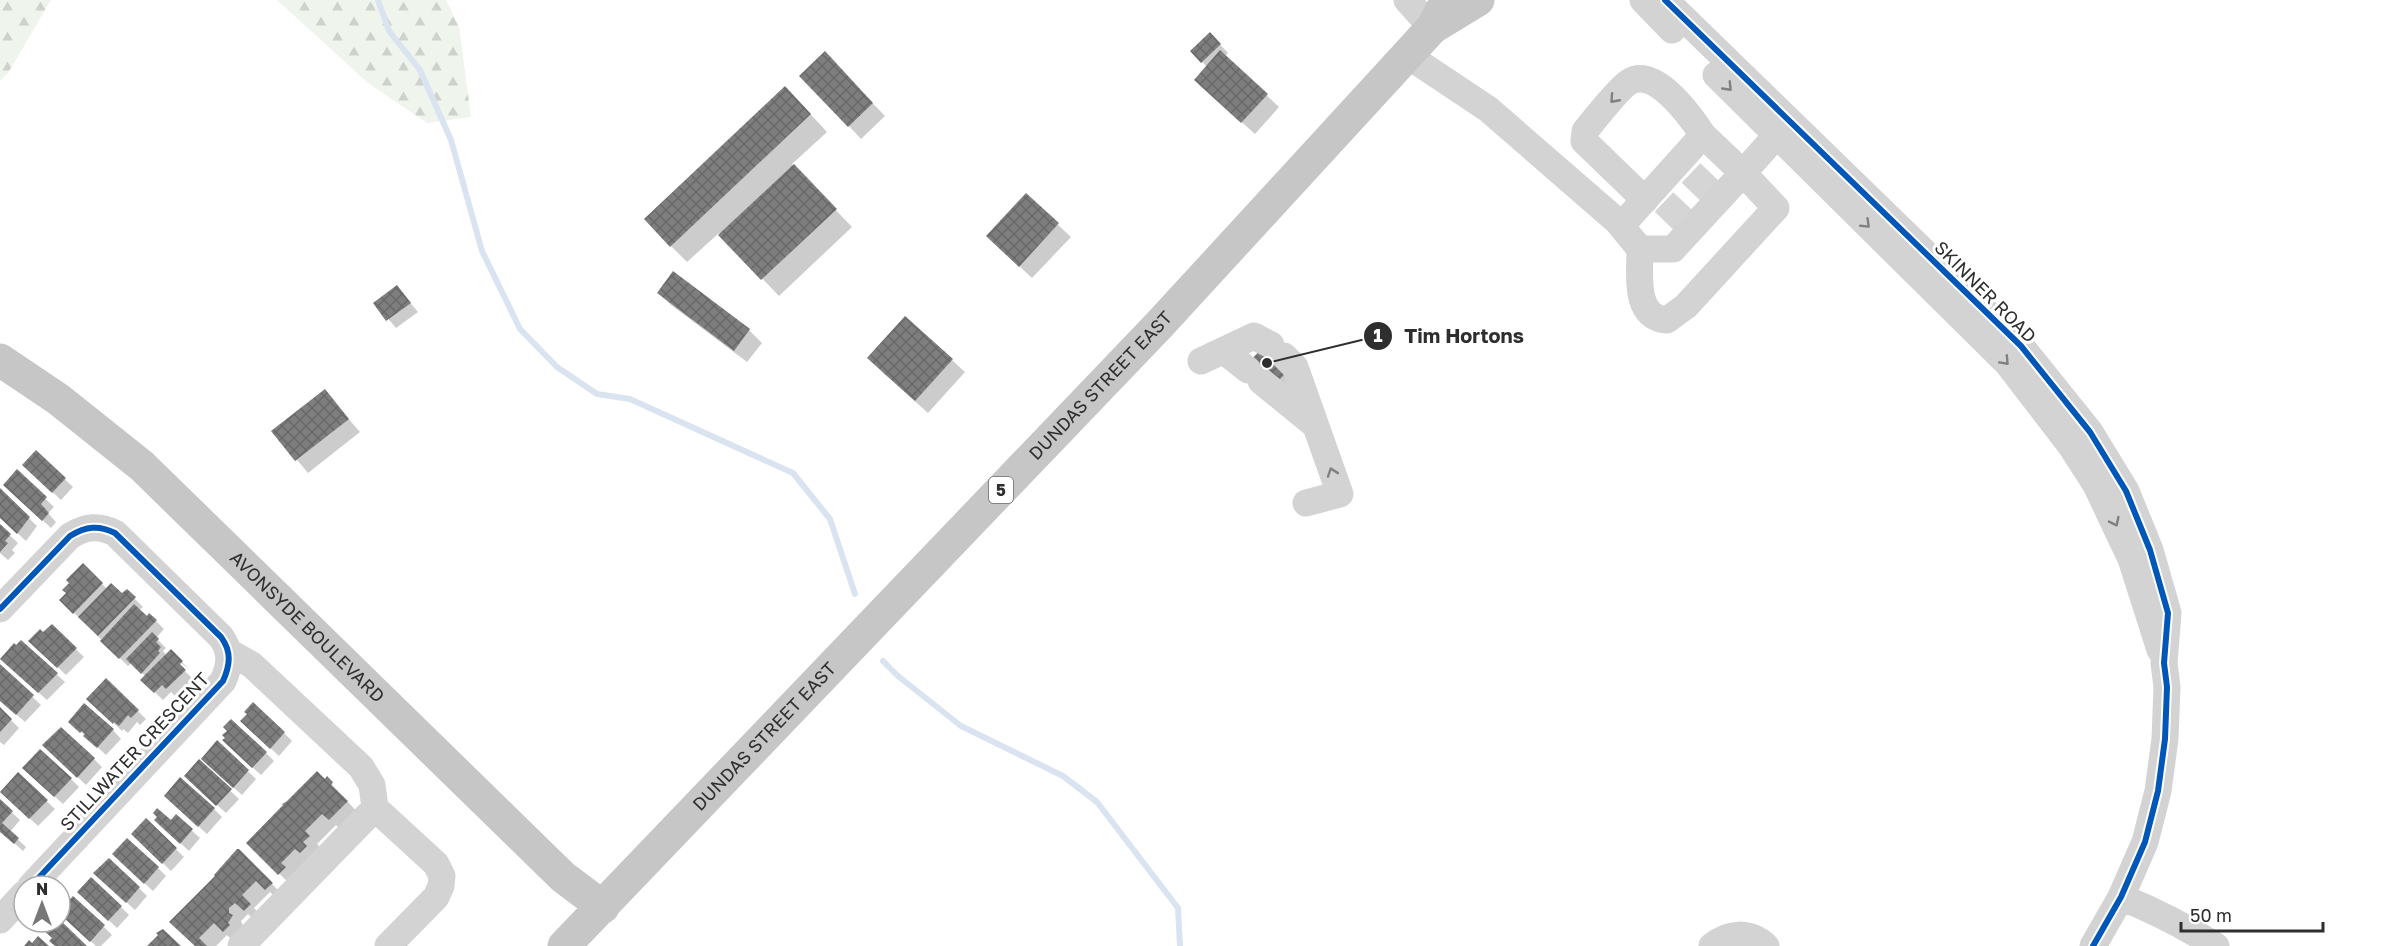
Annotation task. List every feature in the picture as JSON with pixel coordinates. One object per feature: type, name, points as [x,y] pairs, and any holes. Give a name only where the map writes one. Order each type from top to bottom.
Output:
[{"type":"main road","name":"DUNDAS STREET EAST","points":[[564,946],[1160,324],[1407,55],[1439,14],[1479,0]]},
{"type":"main road","name":"AVONSYDE BOULEVARD","points":[[0,360],[89,422],[142,466],[563,877],[603,907]]},
{"type":"street","points":[[1407,0],[1439,14]]},
{"type":"street","name":"SKINNER ROAD","points":[[1643,0],[1776,136],[2008,364],[2071,446],[2096,485],[2131,559],[2164,663],[2167,687],[2158,791],[2145,842],[2121,897],[2092,946]]},
{"type":"street","name":"SKINNER ROAD","points":[[1665,0],[2020,346],[2090,432],[2126,491],[2150,550],[2168,613],[2164,663]]},
{"type":"street","points":[[1407,55],[1488,109],[1621,226],[1640,249],[1640,289],[1646,309],[1657,319],[1667,320],[1686,306],[1776,208],[1703,135],[1688,112],[1656,83],[1646,78],[1630,81],[1585,131],[1584,141],[1654,198]]},
{"type":"street","points":[[1621,226],[1685,168],[1703,135]]},
{"type":"street","points":[[1640,249],[1673,249],[1688,226],[1716,196],[1743,173],[1776,136]]},
{"type":"street","points":[[1306,503],[1340,495],[1316,426],[1295,367],[1278,351],[1254,336],[1213,356],[1255,375],[1316,426]]},
{"type":"street","points":[[0,609],[70,536],[81,528],[104,528],[115,533],[213,629],[229,652],[252,665],[361,767],[372,785],[375,808],[436,864],[442,876],[436,897],[388,946]]},
{"type":"street","name":"STILLWATER CRESCENT","points":[[42,874],[223,681],[229,667],[229,652]]},
{"type":"street","points":[[241,946],[375,808]]},
{"type":"street","points":[[2121,897],[2159,912],[2186,926],[2216,946]]},
{"type":"street","points":[[0,920],[12,907]]},
{"type":"street","points":[[1712,946],[1730,935],[1744,935],[1757,939],[1766,946]]},
{"type":"green space","points":[[0,0],[51,0],[8,73],[0,81]]},
{"type":"green space","points":[[277,0],[446,0],[459,27],[471,117],[427,123],[368,83]]},
{"type":"building","points":[[1210,32],[1221,44],[1201,63],[1190,51]]},
{"type":"building","points":[[1220,50],[1268,94],[1241,123],[1194,80]]},
{"type":"building","points":[[825,51],[873,103],[848,127],[799,76]]},
{"type":"building","points":[[785,86],[811,114],[670,247],[644,219]]},
{"type":"building","points":[[794,164],[837,209],[761,280],[718,235]]},
{"type":"building","points":[[1026,193],[1059,223],[1019,267],[986,236]]},
{"type":"building","points":[[673,271],[750,329],[734,351],[657,293]]},
{"type":"building","points":[[397,285],[411,303],[386,321],[373,303]]},
{"type":"building","points":[[905,316],[953,359],[915,401],[867,358]]},
{"type":"building","points":[[1263,347],[1288,371],[1276,383],[1251,360]]},
{"type":"building","points":[[325,389],[349,419],[295,461],[271,431]]},
{"type":"building","points":[[36,450],[66,478],[52,493],[22,465]]},
{"type":"building","points":[[17,469],[47,497],[41,504],[49,513],[42,521],[3,485]]},
{"type":"building","points":[[0,488],[30,517],[17,534],[0,518]]},
{"type":"building","points":[[0,524],[11,534],[5,541],[8,543],[0,552]]},
{"type":"building","points":[[83,563],[103,583],[73,614],[59,600],[66,593],[62,590],[69,583],[66,580]]},
{"type":"building","points":[[111,583],[122,593],[127,589],[136,597],[98,636],[78,617]]},
{"type":"building","points":[[134,604],[147,616],[149,613],[157,620],[119,659],[100,641]]},
{"type":"building","points":[[52,624],[77,648],[57,668],[28,641],[40,629],[43,632]]},
{"type":"building","points":[[152,632],[159,639],[156,642],[161,647],[158,651],[160,653],[141,674],[126,659]]},
{"type":"building","points":[[21,640],[58,673],[38,693],[0,659],[14,643],[16,645]]},
{"type":"building","points":[[171,649],[183,661],[180,664],[186,670],[166,689],[162,685],[154,693],[140,680]]},
{"type":"building","points":[[0,664],[34,695],[16,715],[0,701]]},
{"type":"building","points":[[106,678],[139,710],[131,718],[128,715],[119,726],[114,722],[113,724],[86,699]]},
{"type":"building","points":[[253,702],[285,732],[270,749],[240,721],[247,714],[244,712]]},
{"type":"building","points":[[84,703],[114,729],[97,748],[83,736],[85,734],[82,731],[80,733],[68,722]]},
{"type":"building","points":[[0,707],[12,719],[0,732]]},
{"type":"building","points":[[231,719],[267,752],[252,768],[222,740],[225,738],[222,735],[227,731],[223,727]]},
{"type":"building","points":[[61,727],[95,758],[77,778],[42,745]]},
{"type":"building","points":[[217,740],[249,770],[233,788],[201,759]]},
{"type":"building","points":[[40,749],[72,778],[54,797],[22,768]]},
{"type":"building","points":[[199,759],[232,789],[216,806],[184,776]]},
{"type":"building","points":[[317,771],[325,779],[327,776],[333,782],[331,785],[348,801],[329,820],[322,814],[305,831],[310,836],[303,842],[307,846],[300,853],[295,849],[281,863],[286,867],[278,875],[246,843]]},
{"type":"building","points":[[18,772],[48,800],[29,819],[0,792]]},
{"type":"building","points":[[180,777],[215,808],[198,827],[164,796]]},
{"type":"building","points":[[0,799],[13,811],[2,823],[19,838],[14,844],[0,832]]},
{"type":"building","points":[[157,808],[171,820],[176,814],[193,829],[180,844],[154,820],[157,817],[153,813]]},
{"type":"building","points":[[146,818],[177,848],[162,864],[131,834]]},
{"type":"building","points":[[127,838],[159,867],[144,884],[112,854]]},
{"type":"building","points":[[237,849],[273,883],[265,890],[256,881],[242,895],[251,904],[244,911],[235,903],[229,908],[229,913],[233,915],[228,923],[230,925],[223,932],[214,923],[199,938],[207,946],[195,946],[169,922],[215,876]]},
{"type":"building","points":[[109,858],[140,887],[126,903],[93,873]]},
{"type":"building","points":[[91,877],[122,906],[108,921],[77,892]]},
{"type":"building","points":[[72,897],[105,925],[90,942],[72,925]]},
{"type":"building","points":[[163,929],[181,946],[147,946],[158,935],[156,933]]},
{"type":"building","points":[[72,932],[87,946],[55,946],[49,941],[52,938],[48,934],[72,934]]},
{"type":"building","points":[[38,936],[49,946],[24,946],[29,940],[32,943]]},
{"type":"waterway","points":[[378,0],[389,31],[420,70],[451,140],[482,251],[520,329],[557,367],[597,394],[630,399],[793,473],[830,519],[855,594]]},
{"type":"waterway","points":[[883,661],[898,676],[961,726],[1063,776],[1097,802],[1178,908],[1180,946]]},
{"type":"tunnel","points":[[1691,173],[1713,194]]},
{"type":"tunnel","points":[[1664,202],[1685,222]]},
{"type":"cycle path","points":[[1665,0],[2021,346],[2090,432],[2126,491],[2150,550],[2168,613],[2164,663],[2167,687],[2165,739],[2158,791],[2145,842],[2121,897],[2093,946]]},
{"type":"cycle path","points":[[0,609],[70,536],[82,530],[103,529],[115,533],[221,637],[228,653],[228,664],[223,681],[42,874]]},
{"type":"place","name":"Tim Hortons","points":[[1267,363]]}]
